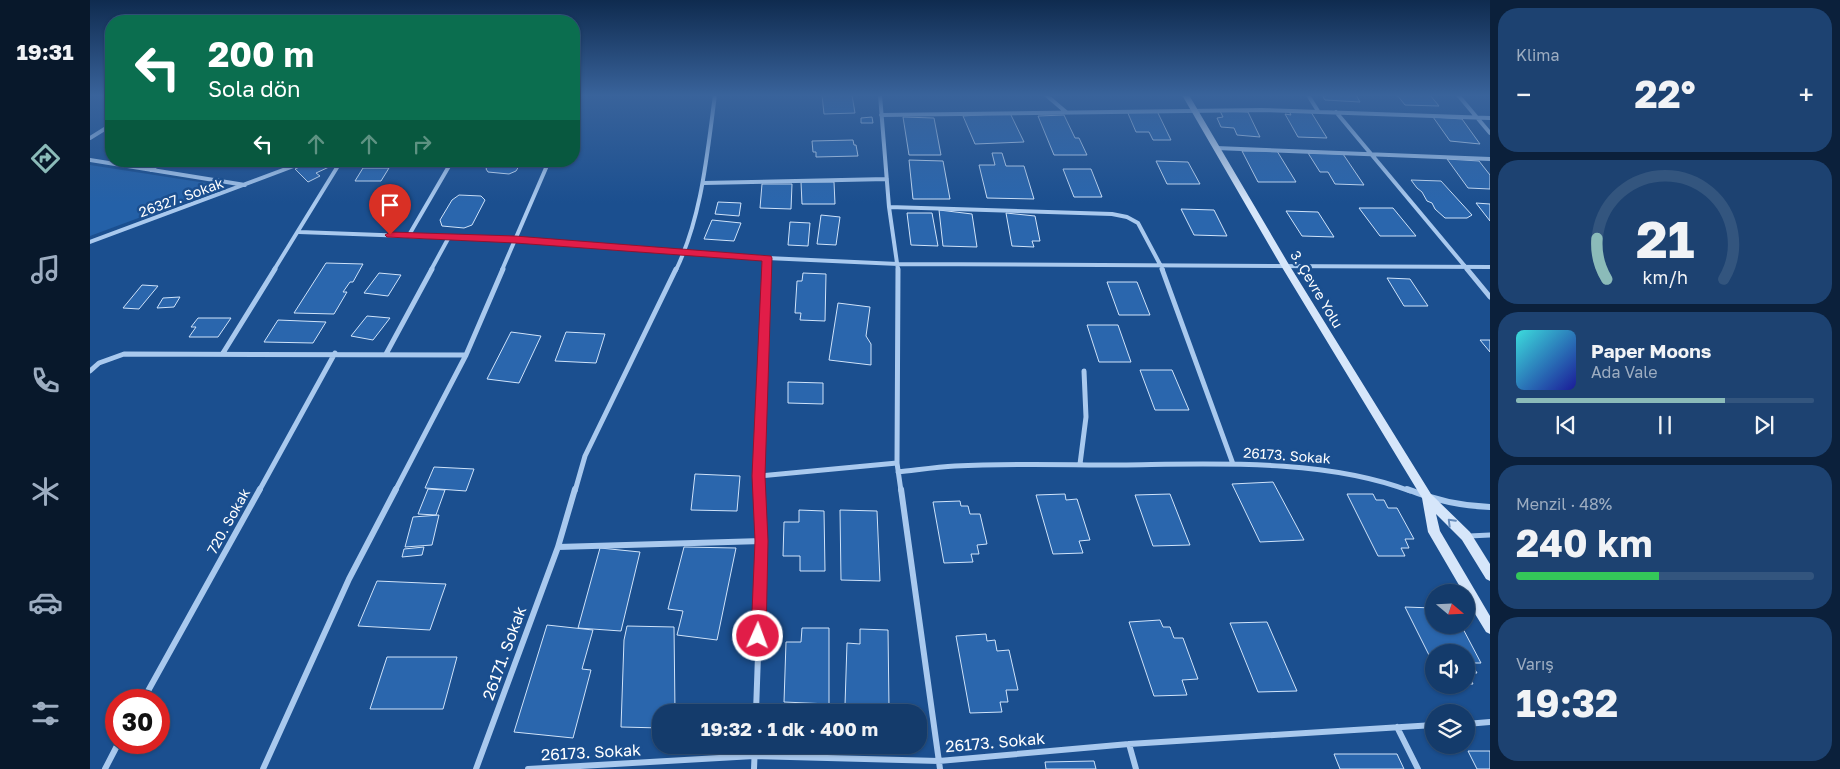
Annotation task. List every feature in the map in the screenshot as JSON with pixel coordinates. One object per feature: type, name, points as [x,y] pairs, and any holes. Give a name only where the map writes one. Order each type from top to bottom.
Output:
[{"type":"main road","name":"3. Çevre Yolu","points":[[1206,131],[1284,264],[1427,497],[1466,536],[1490,575]]},
{"type":"main road","name":"3. Çevre Yolu","points":[[1427,497],[1434,532],[1490,628]]},
{"type":"street","points":[[90,138],[101,131]]},
{"type":"street","name":"26171. Sokak","points":[[476,769],[558,547],[585,456],[685,251],[702,183],[710,131]]},
{"type":"street","points":[[882,131],[889,207],[898,264],[897,463],[940,765]]},
{"type":"street","points":[[1352,131],[1415,204],[1490,297]]},
{"type":"street","points":[[1216,148],[1371,153],[1490,160]]},
{"type":"street","points":[[90,160],[105,162]]},
{"type":"street","points":[[133,167],[246,185]]},
{"type":"street","points":[[151,170],[155,167]]},
{"type":"street","name":"26327. Sokak","points":[[90,242],[292,167]]},
{"type":"street","points":[[223,353],[337,167]]},
{"type":"street","points":[[408,235],[448,167]]},
{"type":"street","points":[[263,769],[348,579],[466,355],[546,167]]},
{"type":"street","points":[[702,183],[887,179]]},
{"type":"street","points":[[889,207],[1120,215],[1134,220],[1143,228],[1161,265],[1233,464]]},
{"type":"street","points":[[299,232],[515,240],[767,258],[898,264],[1490,266]]},
{"type":"street","points":[[386,354],[449,237]]},
{"type":"street","points":[[756,704],[762,541],[759,476],[767,258]]},
{"type":"street","points":[[90,371],[99,363],[124,354],[335,353],[466,355]]},
{"type":"street","name":"720. Sokak","points":[[149,689],[335,353]]},
{"type":"street","points":[[1080,464],[1086,417],[1084,371]]},
{"type":"street","points":[[759,476],[897,463]]},
{"type":"street","name":"26173. Sokak","points":[[898,472],[954,466],[1233,464],[1324,470],[1354,474],[1385,482],[1427,497],[1470,506],[1490,507]]},
{"type":"street","points":[[558,547],[762,541]]},
{"type":"street","points":[[1475,723],[1490,722]]},
{"type":"street","name":"26173. Sokak","points":[[528,769],[754,756],[940,765],[1129,744],[1425,725]]},
{"type":"street","points":[[1397,727],[1418,769]]},
{"type":"street","points":[[1129,744],[1136,769]]},
{"type":"street","points":[[105,769],[113,754]]},
{"type":"street","points":[[754,756],[754,769]]},
{"type":"lane","points":[[1466,536],[1490,535]]},
{"type":"shaded area","points":[[90,165],[206,183],[203,194],[90,236]]},
{"type":"building","points":[[905,131],[936,131],[941,155],[909,155]]},
{"type":"building","points":[[969,131],[1019,131],[1024,142],[975,144]]},
{"type":"building","points":[[1044,131],[1072,131],[1075,138],[1079,138],[1087,155],[1054,155]]},
{"type":"building","points":[[1167,131],[1171,140],[1153,140],[1149,132],[1136,132]]},
{"type":"building","points":[[1235,131],[1257,131],[1260,137],[1237,135]]},
{"type":"building","points":[[1295,131],[1323,131],[1327,138],[1298,137]]},
{"type":"building","points":[[1443,131],[1471,131],[1480,144],[1450,141]]},
{"type":"building","points":[[853,140],[858,156],[816,157],[816,152],[813,152],[812,141]]},
{"type":"building","points":[[1242,151],[1277,151],[1296,182],[1258,182]]},
{"type":"building","points":[[992,153],[1002,153],[1006,166],[1024,166],[1034,199],[987,198],[979,165],[995,165]]},
{"type":"building","points":[[1308,153],[1343,154],[1364,185],[1335,184],[1328,172],[1320,172]]},
{"type":"building","points":[[1447,159],[1479,161],[1490,175],[1490,189],[1468,188]]},
{"type":"building","points":[[909,160],[943,161],[950,199],[913,199]]},
{"type":"building","points":[[1156,161],[1188,162],[1200,184],[1167,184]]},
{"type":"building","points":[[300,167],[329,167],[316,173],[320,176],[308,182],[295,169]]},
{"type":"building","points":[[487,167],[518,167],[516,171],[509,174],[488,172]]},
{"type":"building","points":[[363,168],[389,168],[381,181],[355,181]]},
{"type":"building","points":[[1063,169],[1091,169],[1102,197],[1074,197]]},
{"type":"building","points":[[1411,180],[1441,181],[1472,215],[1467,218],[1445,218],[1435,209],[1432,203],[1427,201]]},
{"type":"building","points":[[801,182],[834,182],[835,204],[802,204]]},
{"type":"building","points":[[762,184],[792,184],[791,209],[760,208]]},
{"type":"building","points":[[459,195],[481,196],[485,200],[472,225],[464,228],[442,226],[440,220],[452,200]]},
{"type":"building","points":[[718,202],[741,203],[739,216],[715,214]]},
{"type":"building","points":[[1476,203],[1490,204],[1490,221]]},
{"type":"building","points":[[1359,208],[1393,208],[1416,236],[1380,236]]},
{"type":"building","points":[[1181,209],[1214,210],[1227,236],[1194,235]]},
{"type":"building","points":[[939,210],[972,214],[977,247],[943,246]]},
{"type":"building","points":[[1286,211],[1318,212],[1334,237],[1302,236]]},
{"type":"building","points":[[907,213],[932,213],[938,246],[911,245]]},
{"type":"building","points":[[1006,213],[1035,216],[1040,241],[1032,241],[1034,247],[1012,246]]},
{"type":"building","points":[[821,215],[840,217],[836,245],[817,244]]},
{"type":"building","points":[[712,220],[741,223],[734,241],[704,239]]},
{"type":"building","points":[[790,222],[810,223],[808,246],[788,245]]},
{"type":"building","points":[[326,263],[363,264],[353,282],[350,282],[343,292],[347,292],[334,314],[294,313]]},
{"type":"building","points":[[379,273],[401,275],[388,296],[364,293]]},
{"type":"building","points":[[803,273],[826,274],[825,321],[800,320],[801,313],[795,313],[797,281],[802,281]]},
{"type":"building","points":[[1387,278],[1410,279],[1428,306],[1404,306]]},
{"type":"building","points":[[1107,282],[1137,282],[1150,315],[1119,315]]},
{"type":"building","points":[[142,285],[158,286],[139,309],[123,308]]},
{"type":"building","points":[[180,297],[174,307],[157,308],[163,298]]},
{"type":"building","points":[[838,303],[870,307],[866,336],[871,344],[871,365],[829,360]]},
{"type":"building","points":[[367,316],[390,318],[373,340],[351,336]]},
{"type":"building","points":[[198,318],[231,318],[218,337],[189,337],[196,327],[191,327]]},
{"type":"building","points":[[278,320],[326,322],[313,343],[264,342]]},
{"type":"building","points":[[1087,325],[1118,325],[1131,362],[1099,362]]},
{"type":"building","points":[[511,332],[541,336],[519,383],[487,379]]},
{"type":"building","points":[[566,332],[605,334],[596,363],[555,361]]},
{"type":"building","points":[[1480,340],[1490,340],[1490,352]]},
{"type":"building","points":[[1140,370],[1172,370],[1189,410],[1155,410]]},
{"type":"building","points":[[788,382],[823,383],[823,404],[788,403]]},
{"type":"building","points":[[434,467],[474,469],[466,491],[425,488]]},
{"type":"building","points":[[695,474],[740,476],[737,511],[691,510]]},
{"type":"building","points":[[1273,482],[1304,540],[1260,542],[1232,484]]},
{"type":"building","points":[[428,489],[445,490],[436,515],[418,514]]},
{"type":"building","points":[[1065,494],[1066,500],[1077,499],[1090,540],[1079,541],[1083,553],[1053,554],[1036,495]]},
{"type":"building","points":[[1170,494],[1190,545],[1153,546],[1135,495]]},
{"type":"building","points":[[1347,494],[1373,494],[1376,500],[1384,500],[1388,508],[1397,508],[1414,539],[1405,539],[1409,548],[1401,548],[1405,556],[1378,556]]},
{"type":"building","points":[[960,501],[961,506],[968,506],[970,514],[980,514],[987,544],[977,545],[979,554],[971,554],[973,562],[944,563],[933,502]]},
{"type":"building","points":[[799,510],[824,511],[825,571],[800,571],[800,556],[783,556],[784,522],[799,522]]},
{"type":"building","points":[[840,510],[877,511],[880,581],[841,580]]},
{"type":"building","points":[[439,515],[432,545],[405,547],[413,517]]},
{"type":"building","points":[[424,547],[422,555],[402,557],[404,549]]},
{"type":"building","points":[[684,547],[736,548],[717,640],[677,635],[683,611],[668,609]]},
{"type":"building","points":[[600,548],[640,552],[621,631],[578,628]]},
{"type":"building","points":[[377,581],[446,584],[430,630],[358,626]]},
{"type":"building","points":[[1405,607],[1425,608],[1425,634],[1466,634],[1471,644],[1425,644],[1425,647]]},
{"type":"building","points":[[1160,620],[1163,627],[1170,627],[1174,638],[1183,638],[1198,679],[1182,680],[1187,695],[1154,696],[1129,622]]},
{"type":"building","points":[[1267,622],[1297,691],[1258,692],[1230,623]]},
{"type":"building","points":[[547,625],[593,630],[582,669],[591,670],[573,738],[514,732]]},
{"type":"building","points":[[627,626],[674,627],[675,704],[652,704],[652,728],[621,727],[624,640]]},
{"type":"building","points":[[802,628],[829,628],[829,704],[784,702],[786,642],[801,642]]},
{"type":"building","points":[[860,629],[888,630],[889,704],[845,704],[847,643],[860,644]]},
{"type":"building","points":[[986,634],[987,641],[995,640],[997,651],[1009,650],[1018,690],[1006,690],[1008,702],[1000,702],[1002,712],[970,713],[956,636]]},
{"type":"building","points":[[1475,652],[1481,663],[1475,663]]},
{"type":"building","points":[[387,657],[457,657],[443,709],[370,709]]},
{"type":"building","points":[[1475,751],[1490,751],[1490,769],[1477,769],[1470,754],[1475,754]]},
{"type":"building","points":[[1334,754],[1397,754],[1404,769],[1340,769]]},
{"type":"building","points":[[1094,761],[1096,769],[1046,769],[1045,762]]},
{"type":"route","points":[[390,235],[515,240],[767,258],[759,476],[762,541],[758,636]]}]
